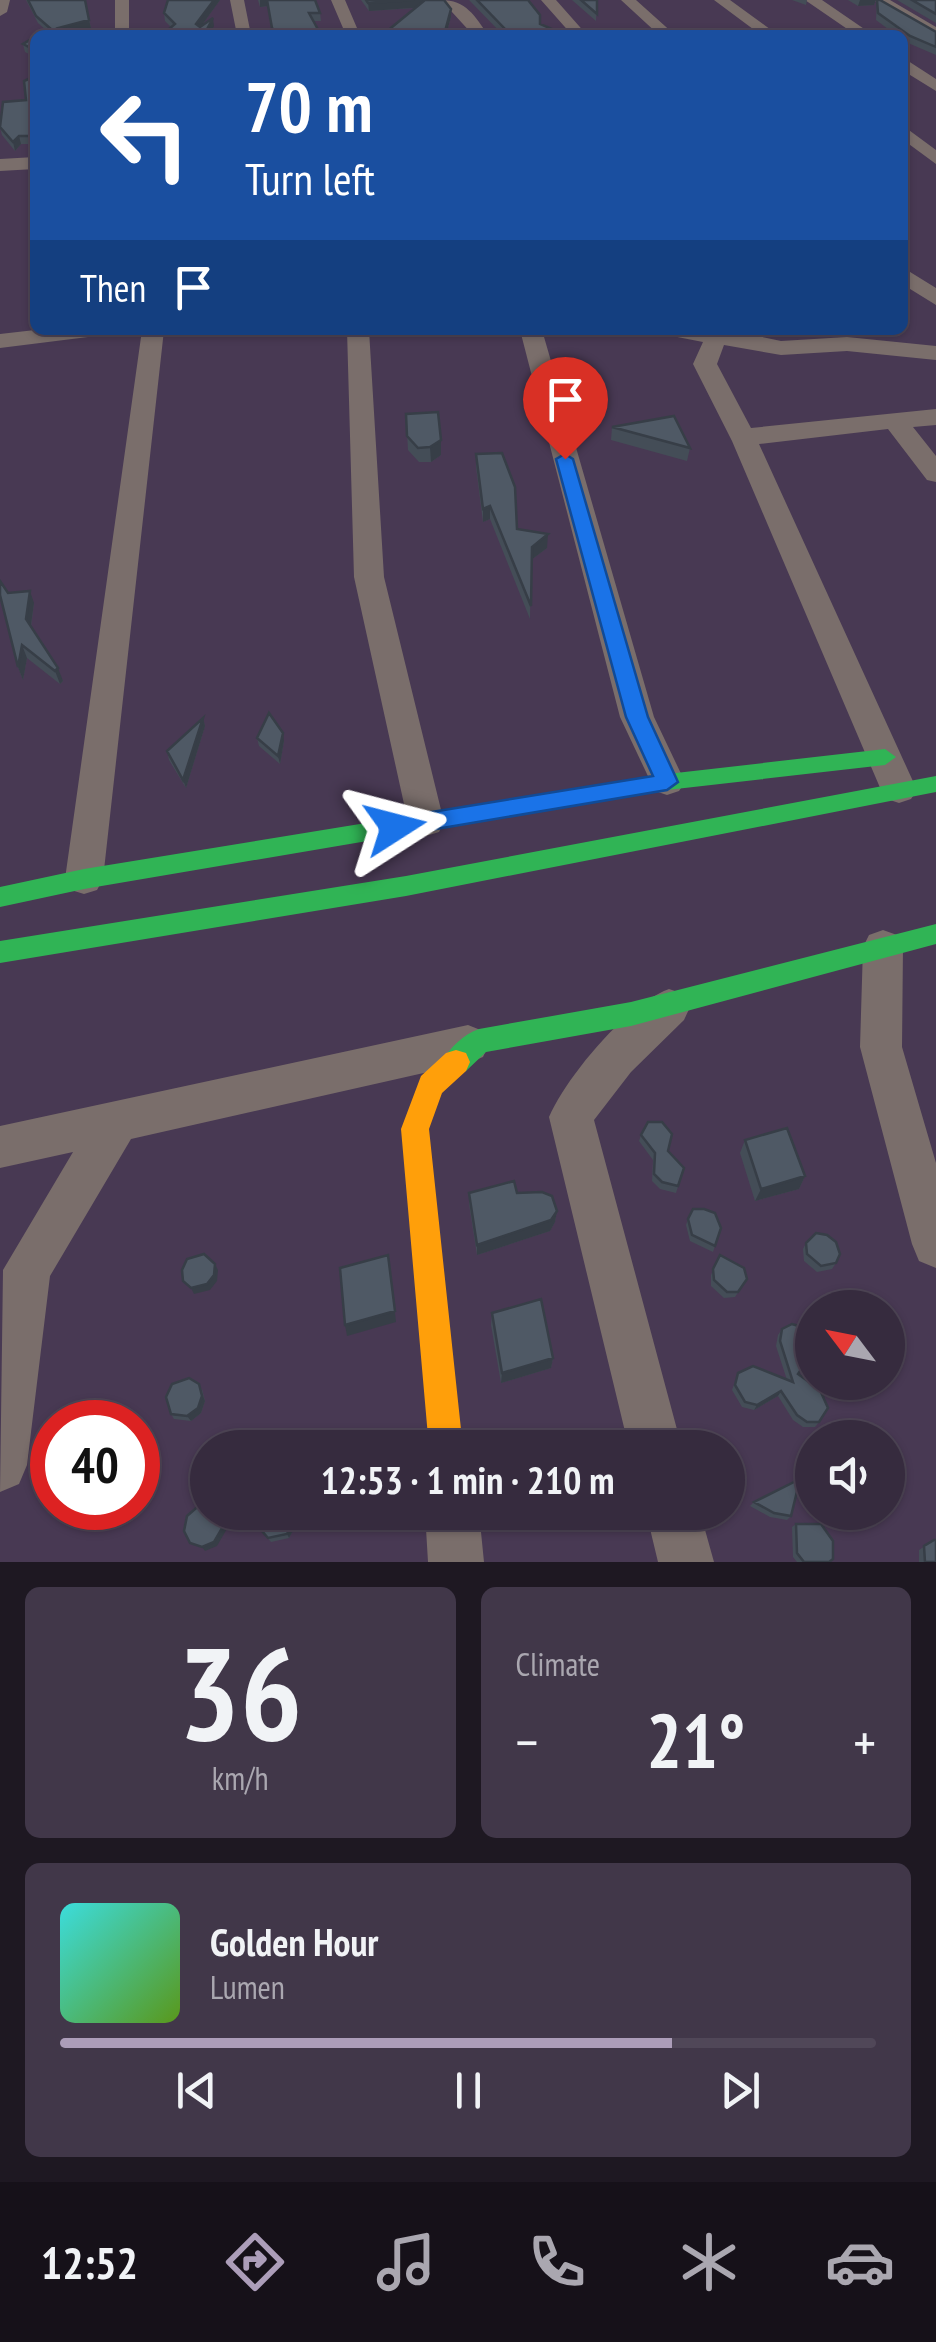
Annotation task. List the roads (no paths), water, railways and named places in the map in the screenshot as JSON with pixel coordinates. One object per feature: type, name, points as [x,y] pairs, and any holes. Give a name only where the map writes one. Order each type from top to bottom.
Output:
[{"type":"street","points":[[0,12],[3,0]]},
{"type":"street","points":[[122,0],[122,30]]},
{"type":"street","points":[[238,0],[243,30]]},
{"type":"street","points":[[338,0],[351,30]]},
{"type":"street","points":[[448,0],[465,13],[477,30]]},
{"type":"street","points":[[548,0],[575,30]]},
{"type":"street","points":[[628,0],[662,30]]},
{"type":"street","points":[[721,0],[764,30]]},
{"type":"street","points":[[812,0],[858,30]]},
{"type":"street","points":[[880,0],[936,33]]},
{"type":"street","points":[[908,66],[936,86]]},
{"type":"street","points":[[908,135],[936,158]]},
{"type":"street","points":[[0,165],[30,162]]},
{"type":"street","points":[[908,278],[936,298]]},
{"type":"street","points":[[0,341],[48,335]]},
{"type":"street","points":[[84,879],[151,335]]},
{"type":"street","points":[[358,335],[369,577],[426,822]]},
{"type":"street","points":[[532,335],[637,717],[667,782]]},
{"type":"street","points":[[718,335],[705,364],[745,441],[899,790]]},
{"type":"street","points":[[727,335],[781,348],[848,344],[936,352]]},
{"type":"street","points":[[745,441],[758,434],[936,417]]},
{"type":"street","points":[[894,421],[936,474]]},
{"type":"street","points":[[0,897],[84,879],[667,782],[885,758]]},
{"type":"street","points":[[0,952],[406,886],[936,784]]},
{"type":"street","points":[[0,1147],[674,1002],[936,934]]},
{"type":"street","points":[[883,947],[882,1047],[936,1244]]},
{"type":"street","points":[[651,1430],[571,1117],[589,1087],[613,1060],[674,1002]]},
{"type":"street","points":[[444,1430],[415,1129],[431,1085],[479,1041]]},
{"type":"street","points":[[0,1464],[27,1270],[115,1124]]},
{"type":"street","points":[[453,1530],[456,1562]]},
{"type":"street","points":[[678,1530],[686,1562]]}]
